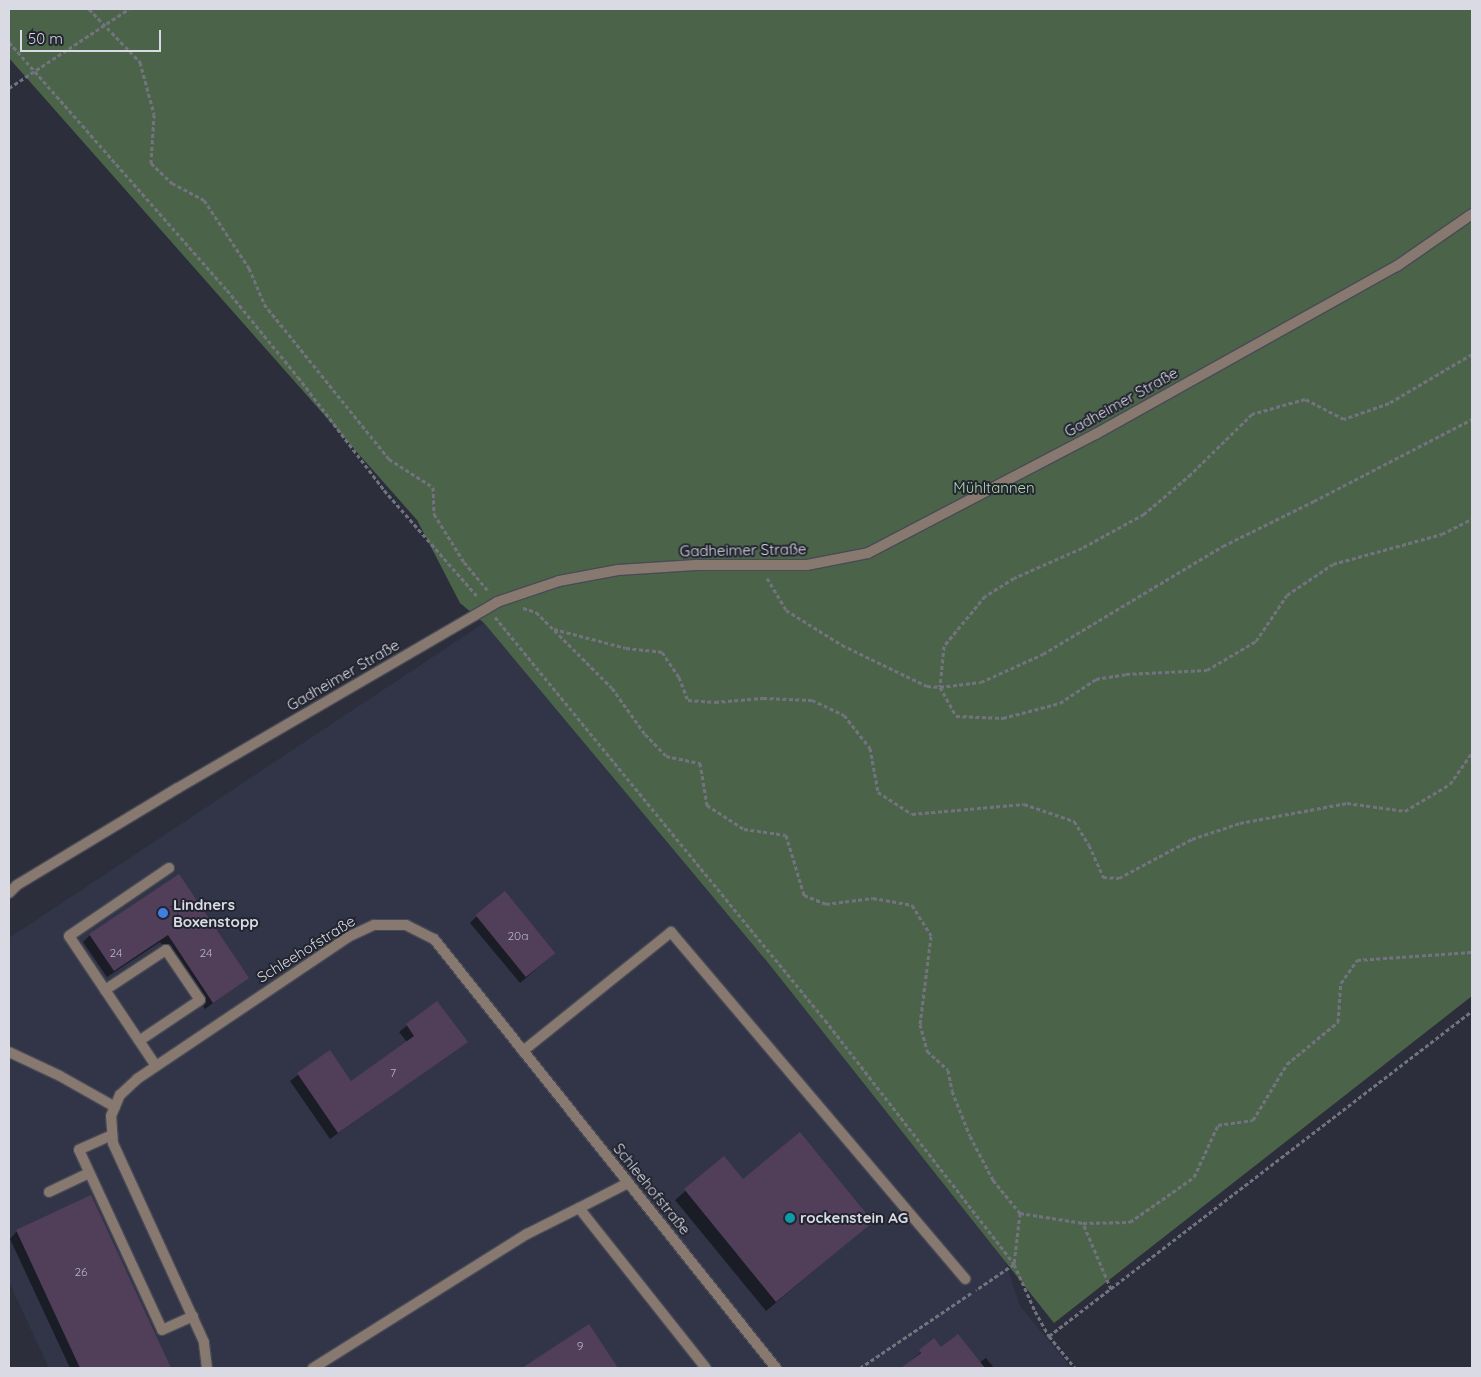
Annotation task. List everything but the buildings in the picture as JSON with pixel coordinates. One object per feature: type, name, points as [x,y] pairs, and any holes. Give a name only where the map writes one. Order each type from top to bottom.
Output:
[{"type":"street","name":"Gadheimer Straße","points":[[9,893],[18,885],[178,788],[488,609],[497,602],[559,581],[618,570],[696,565],[760,567],[807,565],[868,553],[1096,434],[1389,271],[1472,214]]},
{"type":"street","points":[[156,1066],[68,936],[169,868]]},
{"type":"street","name":"Schleehofstraße","points":[[207,1368],[204,1342],[113,1143],[111,1116],[120,1095],[137,1079],[348,937],[374,924],[406,925],[434,940],[776,1368]]},
{"type":"street","points":[[523,1051],[670,932],[966,1279]]},
{"type":"street","points":[[105,990],[166,950],[200,1000],[139,1041]]},
{"type":"street","points":[[9,1052],[60,1076],[115,1108]]},
{"type":"street","points":[[112,1134],[79,1150],[89,1173],[162,1330],[192,1316]]},
{"type":"street","points":[[49,1192],[89,1173]]},
{"type":"street","points":[[313,1368],[527,1234],[628,1183]]},
{"type":"street","points":[[579,1208],[706,1368]]},
{"type":"path","points":[[89,9],[107,24],[140,62],[154,114],[151,162],[172,183],[204,200],[249,268],[264,304],[389,459],[433,487],[434,514],[464,562],[497,602],[536,612],[612,688],[645,734],[666,756],[700,763],[707,805],[744,829],[786,835],[804,895],[826,904],[873,898],[912,904],[931,936],[920,1024],[927,1051],[948,1070],[952,1091],[970,1136],[993,1180],[1020,1213],[1083,1223],[1130,1222],[1194,1177],[1218,1125],[1253,1120],[1287,1064],[1338,1022],[1341,983],[1357,960],[1472,952]]},
{"type":"path","points":[[9,88],[129,9]]},
{"type":"path","points":[[9,42],[227,290],[298,377],[384,490],[488,609],[825,1020],[1014,1264],[1035,1311],[1049,1336],[1076,1368]]},
{"type":"path","points":[[1472,354],[1389,403],[1344,419],[1305,400],[1252,414],[1190,474],[1144,514],[1082,548],[1014,578],[984,596],[944,646],[940,687],[956,716],[1003,718],[1060,703],[1096,680],[1126,674],[1208,670],[1256,641],[1287,596],[1333,564],[1442,534],[1472,519]]},
{"type":"path","points":[[760,567],[786,610],[842,644],[927,686],[940,687],[981,682],[1043,654],[1224,546],[1314,502],[1472,418]]},
{"type":"path","points":[[554,628],[626,648],[662,652],[679,677],[688,700],[715,702],[763,698],[812,700],[844,715],[870,748],[878,792],[912,814],[1024,804],[1074,821],[1089,845],[1103,877],[1119,878],[1192,839],[1240,823],[1347,803],[1405,811],[1450,784],[1472,753]]},
{"type":"path","points":[[1049,1336],[1472,1011]]},
{"type":"path","points":[[860,1368],[1014,1264],[1020,1213]]},
{"type":"path","points":[[1083,1223],[1111,1289]]},
{"type":"shaded area","points":[[484,623],[769,964],[1005,1261],[1020,1306],[1071,1368],[49,1368],[9,1282],[9,938]]},
{"type":"green space","name":"Mühltannen","points":[[9,9],[1472,9],[1472,996],[1054,1323],[769,964],[484,623],[460,603],[417,520],[9,58]]},
{"type":"place","name":"Lindners Boxenstopp","points":[[163,913]]},
{"type":"place","name":"rockenstein AG","points":[[790,1218]]}]
